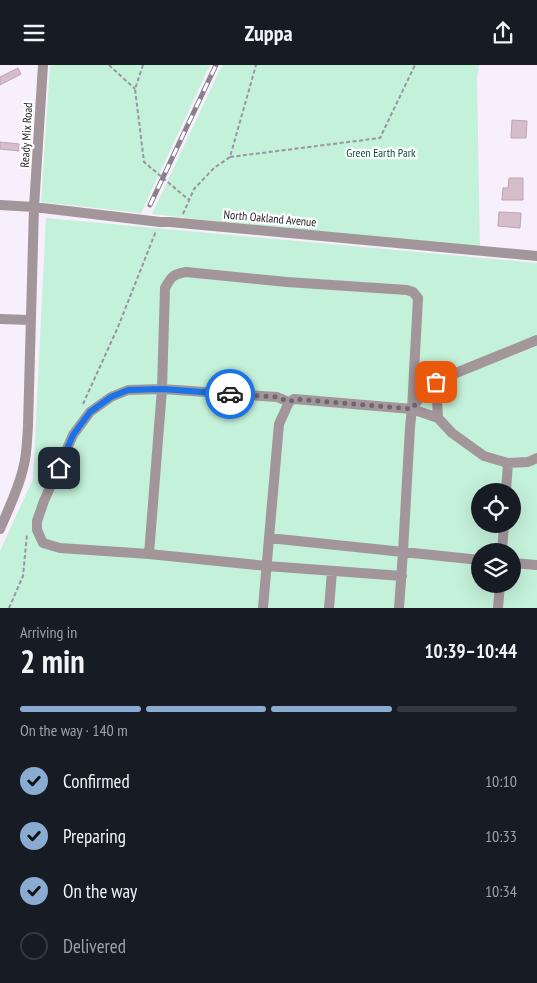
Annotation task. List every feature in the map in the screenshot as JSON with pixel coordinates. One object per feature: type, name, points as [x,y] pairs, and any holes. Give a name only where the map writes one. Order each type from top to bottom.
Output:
[{"type":"street","name":"Ready Mix Road","points":[[0,529],[16,491],[26,454],[34,207],[43,65]]},
{"type":"street","name":"North Oakland Avenue","points":[[0,205],[34,207],[160,222],[537,256]]},
{"type":"street","points":[[149,554],[162,389],[166,288],[170,279],[176,273],[186,272],[287,282],[406,290],[413,292],[418,298],[404,552],[399,608]]},
{"type":"street","points":[[0,319],[30,320]]},
{"type":"street","points":[[412,409],[426,388],[446,377],[537,340]]},
{"type":"street","points":[[438,418],[436,399],[446,377]]},
{"type":"street","points":[[290,402],[277,397],[162,389],[128,390],[111,397],[90,412],[73,435],[37,521],[37,530],[43,543],[60,548],[402,576]]},
{"type":"street","points":[[264,608],[279,424],[290,402],[294,399],[412,409],[438,418],[452,433],[484,456],[508,463],[528,462],[537,458]]},
{"type":"street","points":[[507,483],[508,463]]},
{"type":"street","points":[[269,538],[471,559]]},
{"type":"street","points":[[521,564],[537,565]]},
{"type":"street","points":[[329,608],[332,571]]},
{"type":"street","points":[[498,608],[499,593]]},
{"type":"path","points":[[109,65],[135,89]]},
{"type":"path","points":[[143,65],[135,89],[144,162],[189,200]]},
{"type":"path","points":[[230,157],[256,65]]},
{"type":"path","points":[[179,223],[194,189],[214,168],[230,157],[380,137],[415,65]]},
{"type":"green space","points":[[50,65],[210,65],[141,213],[41,202]]},
{"type":"green space","name":"Green Earth Park","points":[[222,65],[479,65],[477,78],[480,250],[152,214]]},
{"type":"green space","points":[[46,218],[537,263],[537,608],[0,608],[0,551],[33,479]]},
{"type":"building","points":[[18,68],[21,74],[0,85],[0,77]]},
{"type":"building","points":[[512,120],[527,121],[526,138],[511,138]]},
{"type":"building","points":[[0,142],[19,144],[19,151],[0,149]]},
{"type":"building","points":[[509,178],[523,178],[523,200],[502,200],[503,188],[508,188]]},
{"type":"building","points":[[499,212],[521,213],[520,228],[498,226]]},
{"type":"railway","points":[[150,205],[216,65]]},
{"type":"way so far","points":[[230,394],[277,397],[290,402],[294,399],[412,409],[426,388],[436,382]]},
{"type":"route","points":[[59,468],[73,435],[90,412],[111,397],[128,390],[162,389],[230,394]]}]
